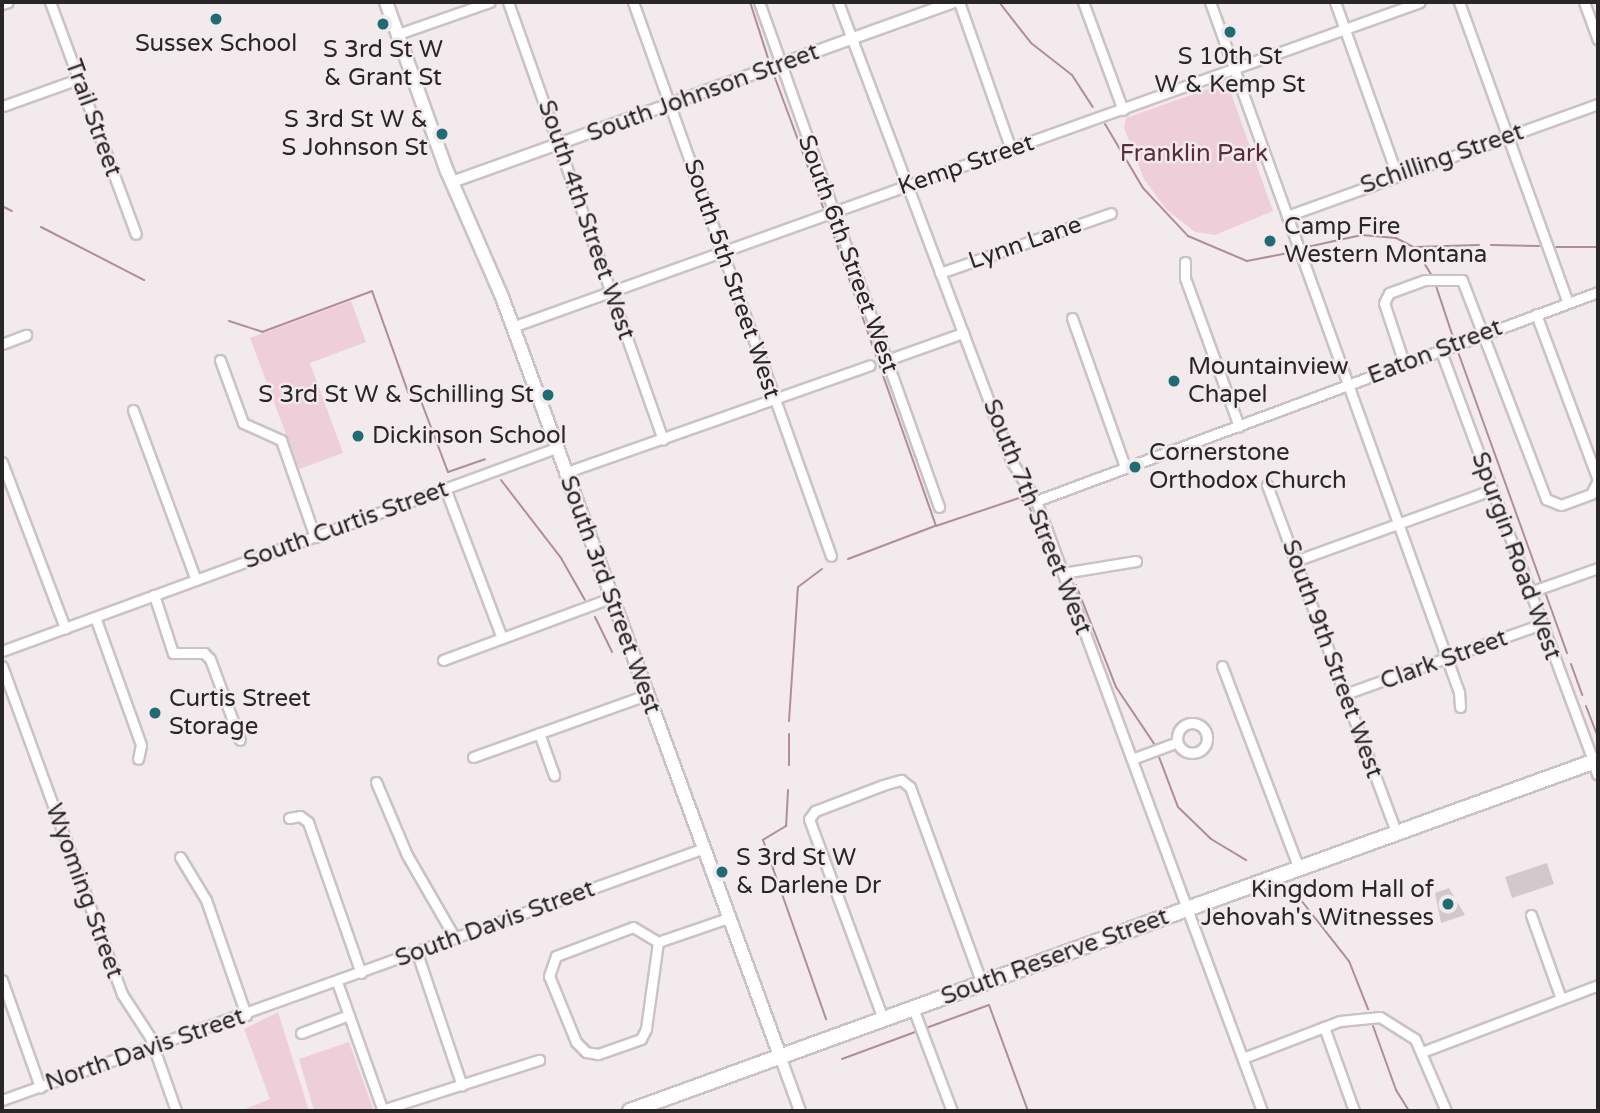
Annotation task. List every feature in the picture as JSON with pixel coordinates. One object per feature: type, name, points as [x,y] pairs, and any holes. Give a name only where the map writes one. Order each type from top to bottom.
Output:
[{"type":"highway","name":"South Reserve Street","points":[[630,1111],[1299,869],[1597,765]]},
{"type":"main road","name":"South 3rd Street West","points":[[386,2],[452,182],[512,327],[780,1056]]},
{"type":"street","points":[[2,4],[8,2]]},
{"type":"street","name":"Trail Street","points":[[50,2],[136,234]]},
{"type":"street","points":[[398,34],[490,2]]},
{"type":"street","name":"South 4th Street West","points":[[508,2],[663,439]]},
{"type":"street","name":"South 5th Street West","points":[[633,2],[831,556]]},
{"type":"street","name":"South 6th Street West","points":[[759,2],[939,507]]},
{"type":"street","name":"South 7th Street West","points":[[838,2],[905,187],[1012,462],[1036,501],[1262,1111]]},
{"type":"street","points":[[957,2],[1011,150]]},
{"type":"street","name":"South Johnson Street","points":[[452,182],[957,2]]},
{"type":"street","points":[[1083,2],[1123,110]]},
{"type":"street","points":[[1210,2],[1346,387],[1448,660],[1460,708]]},
{"type":"street","points":[[1335,2],[1397,175]]},
{"type":"street","name":"Kemp Street","points":[[512,327],[1420,2]]},
{"type":"street","points":[[1459,2],[1567,303]]},
{"type":"street","points":[[1584,2],[1598,40]]},
{"type":"street","points":[[3,106],[78,79]]},
{"type":"street","name":"Schilling Street","points":[[1287,216],[1598,104]]},
{"type":"street","name":"Lynn Lane","points":[[940,273],[1111,213]]},
{"type":"street","points":[[1185,262],[1185,278],[1238,426]]},
{"type":"street","points":[[1404,363],[1384,303],[1392,290],[1425,280],[1462,280],[1546,499],[1561,505],[1591,494],[1598,480],[1536,314]]},
{"type":"street","name":"Eaton Street","points":[[1036,501],[1346,387],[1483,332],[1598,292]]},
{"type":"street","points":[[1072,318],[1125,467]]},
{"type":"street","points":[[887,360],[962,333]]},
{"type":"street","points":[[2,344],[26,335]]},
{"type":"street","name":"Spurgin Road West","points":[[1440,349],[1597,765]]},
{"type":"street","points":[[220,359],[243,424],[281,440],[315,537]]},
{"type":"street","points":[[565,473],[870,365]]},
{"type":"street","points":[[134,410],[196,580]]},
{"type":"street","name":"South Curtis Street","points":[[2,651],[556,448]]},
{"type":"street","points":[[2,462],[65,628]]},
{"type":"street","name":"South 9th Street West","points":[[1267,485],[1397,834]]},
{"type":"street","points":[[445,488],[502,638]]},
{"type":"street","points":[[1295,561],[1491,490]]},
{"type":"street","points":[[1063,573],[1136,561]]},
{"type":"street","points":[[1530,592],[1598,568]]},
{"type":"street","points":[[154,596],[173,653],[204,653],[210,659],[240,740]]},
{"type":"street","points":[[443,660],[611,598]]},
{"type":"street","points":[[95,617],[141,745],[138,759]]},
{"type":"street","name":"Clark Street","points":[[1345,694],[1448,660],[1542,624]]},
{"type":"street","name":"Wyoming Street","points":[[2,666],[120,989],[154,1047],[176,1111]]},
{"type":"street","points":[[1222,666],[1299,869]]},
{"type":"street","points":[[473,757],[646,695]]},
{"type":"street","points":[[539,733],[554,775]]},
{"type":"street","points":[[1132,759],[1175,743]]},
{"type":"street","points":[[883,1019],[809,813],[906,781],[982,984]]},
{"type":"street","points":[[376,782],[407,855],[455,938]]},
{"type":"street","points":[[289,818],[300,816],[308,822],[361,973]]},
{"type":"street","name":"South Davis Street","points":[[288,1000],[702,849]]},
{"type":"street","points":[[180,857],[206,900],[246,1014]]},
{"type":"street","points":[[1531,915],[1561,999]]},
{"type":"street","points":[[658,942],[728,918]]},
{"type":"street","points":[[634,927],[658,942],[641,1039],[598,1054],[586,1052],[576,1042],[549,976],[556,956],[634,927]]},
{"type":"street","points":[[416,953],[462,1086]]},
{"type":"street","points":[[2,980],[40,1087]]},
{"type":"street","points":[[337,982],[382,1111],[539,1060]]},
{"type":"street","points":[[1422,1052],[1598,985]]},
{"type":"street","name":"North Davis Street","points":[[2,1100],[288,1000]]},
{"type":"street","points":[[913,1008],[951,1111]]},
{"type":"street","points":[[301,1033],[349,1015]]},
{"type":"street","points":[[1242,1058],[1324,1027],[1380,1017],[1415,1039],[1446,1111]]},
{"type":"street","points":[[1324,1027],[1354,1111]]},
{"type":"street","name":"South 3rd Street West","points":[[780,1056],[800,1111]]},
{"type":"green space","name":"Franklin Park","points":[[1227,82],[1273,211],[1215,235],[1195,232],[1166,209],[1144,179],[1124,128],[1126,118]]},
{"type":"green space","points":[[351,301],[366,342],[310,363],[343,453],[299,469],[250,338]]},
{"type":"green space","points":[[278,1012],[309,1111],[240,1111],[270,1099],[244,1029]]},
{"type":"green space","points":[[349,1042],[374,1111],[314,1111],[299,1059]]},
{"type":"building","points":[[1547,863],[1554,884],[1512,898],[1505,877]]},
{"type":"building","name":"Kingdom Hall of Jehovah's Witnesses","points":[[1449,888],[1465,915],[1441,923],[1435,893]]},
{"type":"waterway","points":[[750,2],[768,58]]},
{"type":"waterway","points":[[999,2],[1031,43],[1072,75],[1093,107]]},
{"type":"waterway","points":[[775,78],[823,207]]},
{"type":"waterway","points":[[1105,124],[1143,188],[1188,236],[1247,261],[1288,253]]},
{"type":"waterway","points":[[2,206],[12,211]]},
{"type":"waterway","points":[[829,222],[936,526],[1019,498],[1028,504],[1061,582]]},
{"type":"waterway","points":[[41,227],[144,280]]},
{"type":"waterway","points":[[1307,247],[1362,235],[1396,238],[1414,247],[1433,277]]},
{"type":"waterway","points":[[1414,247],[1479,245]]},
{"type":"waterway","points":[[1491,245],[1539,246]]},
{"type":"waterway","points":[[1556,247],[1598,247]]},
{"type":"waterway","points":[[1435,283],[1454,340]]},
{"type":"waterway","points":[[229,321],[262,332],[372,291],[408,392],[421,401],[448,472],[485,459]]},
{"type":"waterway","points":[[1457,349],[1541,582]]},
{"type":"waterway","points":[[501,480],[561,558],[585,600]]},
{"type":"waterway","points":[[848,559],[935,526]]},
{"type":"waterway","points":[[789,721],[798,587],[822,569]]},
{"type":"waterway","points":[[1076,585],[1116,687],[1155,745]]},
{"type":"waterway","points":[[1545,592],[1567,653]]},
{"type":"waterway","points":[[595,617],[612,652]]},
{"type":"waterway","points":[[1571,664],[1582,695]]},
{"type":"waterway","points":[[1586,706],[1598,738]]},
{"type":"waterway","points":[[789,734],[789,765]]},
{"type":"waterway","points":[[1159,757],[1178,807],[1211,839],[1246,860]]},
{"type":"waterway","points":[[788,790],[786,826],[763,840],[826,1019]]},
{"type":"waterway","points":[[1297,895],[1349,961],[1368,1009]]},
{"type":"waterway","points":[[926,1028],[989,1005],[1028,1111]]},
{"type":"waterway","points":[[1373,1026],[1396,1090],[1409,1111]]},
{"type":"waterway","points":[[842,1059],[915,1032]]},
{"type":"place","name":"Sussex School","points":[[216,19]]},
{"type":"place","name":"S 3rd St W & Grant St","points":[[383,24]]},
{"type":"place","name":"S 10th St W & Kemp St","points":[[1230,32]]},
{"type":"place","name":"S 3rd St W & S Johnson St","points":[[442,134]]},
{"type":"place","name":"Camp Fire Western Montana","points":[[1270,241]]},
{"type":"place","name":"Mountainview Chapel","points":[[1174,381]]},
{"type":"place","name":"S 3rd St W & Schilling St","points":[[548,395]]},
{"type":"place","name":"Dickinson School","points":[[358,436]]},
{"type":"place","name":"Cornerstone Orthodox Church","points":[[1135,467]]},
{"type":"place","name":"Curtis Street Storage","points":[[155,713]]},
{"type":"place","name":"S 3rd St W & Darlene Dr","points":[[722,872]]},
{"type":"place","name":"Kingdom Hall of Jehovah's Witnesses","points":[[1448,904]]}]
